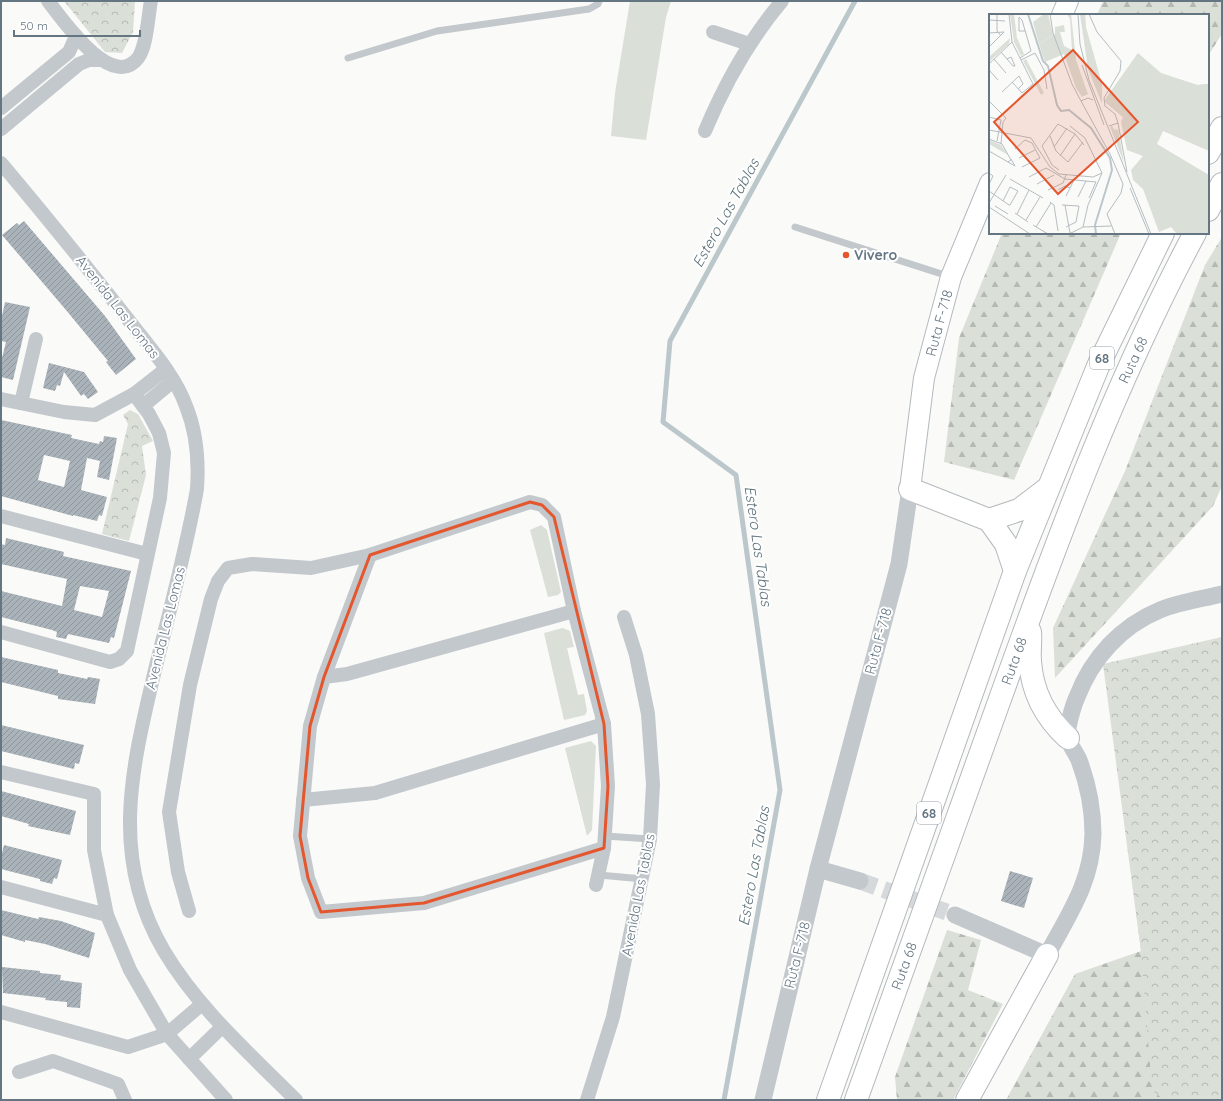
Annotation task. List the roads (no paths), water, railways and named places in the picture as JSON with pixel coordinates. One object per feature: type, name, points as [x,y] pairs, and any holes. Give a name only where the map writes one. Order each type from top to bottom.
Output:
[{"type":"highway","points":[[1209,151],[1222,128]]},
{"type":"highway","points":[[1209,208],[1222,184]]},
{"type":"highway","name":"Ruta 68","points":[[828,1100],[1015,572],[1069,434],[1099,364],[1164,234]]},
{"type":"highway","name":"Ruta 68","points":[[856,1100],[1030,617],[1084,473],[1157,308],[1194,234]]},
{"type":"highway","points":[[989,520],[1019,510],[1049,487]]},
{"type":"highway","points":[[910,489],[989,520],[1006,544],[1015,572]]},
{"type":"highway","points":[[1030,617],[1030,658],[1034,685],[1047,714],[1068,738]]},
{"type":"highway","points":[[966,1100],[1047,955]]},
{"type":"main road","points":[[1062,14],[1068,1]]},
{"type":"main road","name":"Ruta F-718","points":[[910,489],[924,378],[951,277],[989,185]]},
{"type":"street","points":[[48,1],[76,36],[101,60],[119,68],[128,65],[138,58],[144,40],[151,1]]},
{"type":"street","points":[[705,131],[721,92],[749,44],[782,1]]},
{"type":"street","points":[[713,32],[749,44]]},
{"type":"street","points":[[1,108],[69,52],[76,36]]},
{"type":"street","points":[[1,129],[79,64],[89,60],[101,60]]},
{"type":"street","points":[[33,82],[43,94]]},
{"type":"street","name":"Avenida Las Lomas","points":[[1,163],[75,252],[170,375],[186,404],[196,439],[198,472],[197,489],[134,759],[128,814],[134,870],[144,909],[164,951],[202,1004],[222,1027],[296,1100]]},
{"type":"street","points":[[21,403],[36,339]]},
{"type":"street","points":[[1,399],[64,412],[95,415],[170,375]]},
{"type":"street","points":[[143,406],[170,375]]},
{"type":"street","points":[[1,632],[110,662],[119,659],[127,651],[160,498],[164,452],[159,433],[150,414],[134,394]]},
{"type":"street","name":"Ruta F-718","points":[[763,1100],[818,869],[899,564],[910,489]]},
{"type":"street","points":[[189,910],[178,872],[169,812],[190,685],[211,599],[218,581],[228,568],[252,564],[310,568],[370,555],[530,502],[542,505],[554,517],[574,611],[604,724],[608,786],[605,842],[598,880]]},
{"type":"street","points":[[1,516],[147,554]]},
{"type":"street","points":[[370,555],[324,677],[310,726],[300,836],[308,878],[321,912],[424,903],[605,842]]},
{"type":"street","points":[[955,915],[1047,955],[1080,896],[1091,856],[1092,815],[1090,795],[1085,775],[1068,738],[1074,704],[1086,677],[1098,658],[1121,634],[1138,621],[1162,609],[1222,594]]},
{"type":"street","points":[[324,677],[347,674],[574,611]]},
{"type":"street","name":"Avenida Las Tablas","points":[[587,1100],[613,1017],[643,879],[650,839],[652,784],[648,714],[636,655],[624,617]]},
{"type":"street","points":[[303,800],[374,793],[604,724]]},
{"type":"street","points":[[1,772],[94,794],[94,850],[108,915],[130,970],[167,1034],[226,1100]]},
{"type":"street","points":[[818,869],[860,881]]},
{"type":"street","points":[[1,887],[108,915]]},
{"type":"street","points":[[1,1012],[128,1047],[167,1034],[202,1004]]},
{"type":"street","points":[[189,1059],[222,1027]]},
{"type":"street","points":[[19,1072],[54,1061],[118,1084],[125,1100]]},
{"type":"lane","points":[[348,58],[437,31],[589,9],[598,4],[599,1]]},
{"type":"lane","points":[[795,227],[951,277]]},
{"type":"lane","points":[[605,842],[650,839]]},
{"type":"lane","points":[[598,880],[643,879]]},
{"type":"waterway","name":"Estero Las Tablas","points":[[724,1100],[780,790],[736,475],[663,422],[670,341],[855,1]]},
{"type":"tunnel","points":[[860,881],[955,915]]},
{"type":"place","name":"Vivero","points":[[846,255]]}]
